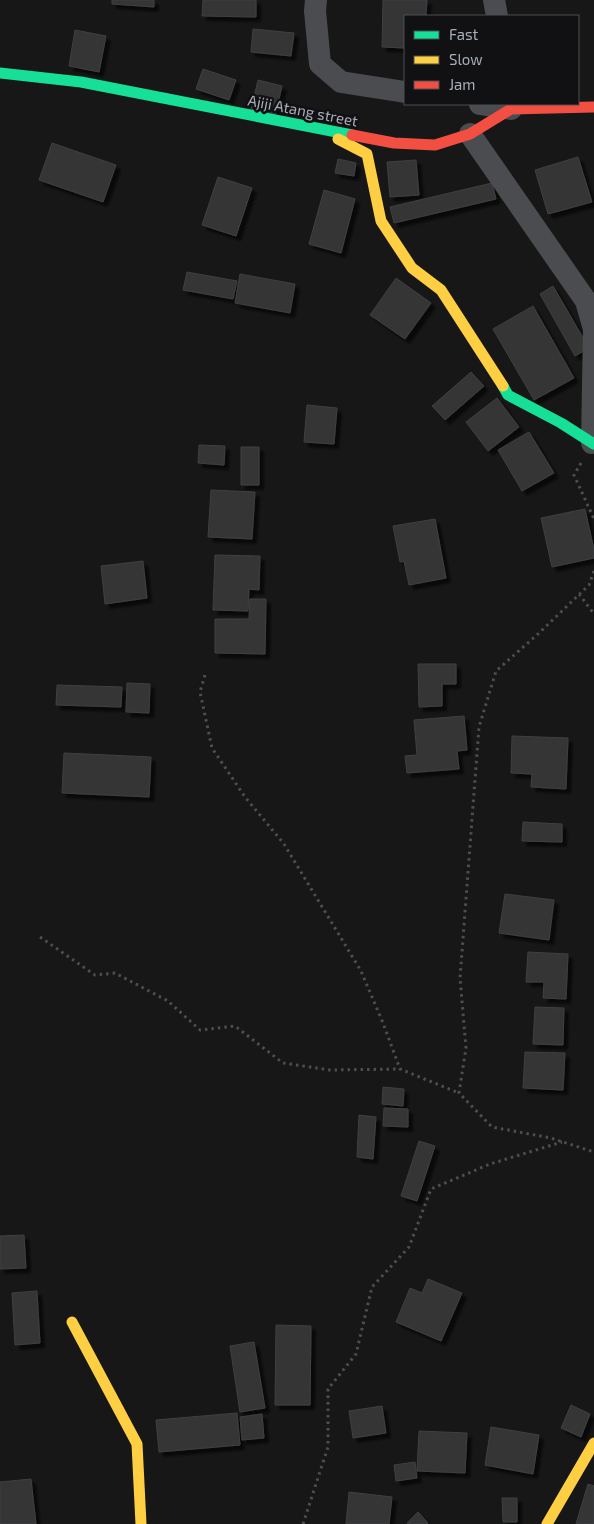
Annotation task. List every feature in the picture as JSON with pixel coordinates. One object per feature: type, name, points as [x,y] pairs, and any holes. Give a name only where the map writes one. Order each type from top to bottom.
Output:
[{"type":"street","points":[[316,0],[315,11],[320,64],[341,82],[404,92]]},
{"type":"street","points":[[494,0],[497,15]]},
{"type":"street","name":"Ajiji Atang street","points":[[0,73],[81,82],[394,143],[435,145],[470,134],[511,106],[594,107]]},
{"type":"street","points":[[496,105],[511,106]]},
{"type":"street","points":[[314,127],[367,154],[380,221],[412,268],[441,290],[508,394],[593,443]]},
{"type":"street","points":[[470,134],[586,302],[594,329],[593,443]]},
{"type":"street","points":[[72,1322],[137,1444],[141,1524]]},
{"type":"street","points":[[548,1524],[594,1444]]},
{"type":"path","points":[[593,443],[574,475],[594,519]]},
{"type":"path","points":[[459,1093],[466,1048],[460,978],[479,727],[496,671],[538,634],[588,585],[594,571]]},
{"type":"path","points":[[579,594],[594,614]]},
{"type":"path","points":[[204,675],[200,692],[212,748],[245,797],[284,844],[361,971],[400,1069]]},
{"type":"path","points":[[40,937],[95,975],[115,973],[168,1001],[200,1030],[235,1026],[283,1063],[330,1070],[400,1069],[459,1093],[492,1127],[551,1138],[594,1152]]},
{"type":"path","points":[[303,1524],[328,1448],[328,1389],[356,1354],[372,1287],[409,1247],[431,1189],[490,1164],[563,1142]]},
{"type":"building","points":[[112,0],[154,0],[154,7],[112,4]]},
{"type":"building","points":[[203,0],[256,0],[256,17],[202,16]]},
{"type":"building","points":[[383,0],[427,0],[426,15],[404,15],[404,48],[382,47]]},
{"type":"building","points":[[253,29],[294,33],[291,56],[251,52]]},
{"type":"building","points":[[75,30],[106,36],[99,72],[69,66]]},
{"type":"building","points":[[203,69],[236,80],[229,100],[196,89]]},
{"type":"building","points":[[258,80],[282,86],[275,116],[251,110]]},
{"type":"building","points":[[52,143],[116,165],[103,202],[39,180]]},
{"type":"building","points":[[578,157],[592,202],[548,214],[535,170]]},
{"type":"building","points":[[338,159],[356,163],[354,176],[335,173]]},
{"type":"building","points":[[416,160],[419,195],[390,197],[387,162]]},
{"type":"building","points":[[218,177],[252,188],[236,236],[202,225]]},
{"type":"building","points":[[492,183],[496,199],[394,223],[390,207]]},
{"type":"building","points":[[324,190],[355,199],[341,253],[309,244]]},
{"type":"building","points":[[187,272],[237,281],[233,299],[183,290]]},
{"type":"building","points":[[240,274],[295,284],[290,313],[235,303]]},
{"type":"building","points":[[396,278],[431,303],[405,339],[370,315]]},
{"type":"building","points":[[553,286],[589,348],[575,356],[540,294]]},
{"type":"building","points":[[533,306],[574,378],[534,400],[493,329]]},
{"type":"building","points":[[471,372],[484,386],[445,420],[432,406]]},
{"type":"building","points":[[497,398],[519,427],[488,451],[466,422]]},
{"type":"building","points":[[307,405],[337,408],[334,444],[304,442]]},
{"type":"building","points":[[529,432],[554,473],[522,491],[498,450]]},
{"type":"building","points":[[199,445],[225,446],[224,465],[198,463]]},
{"type":"building","points":[[241,447],[259,447],[259,485],[241,485]]},
{"type":"building","points":[[211,490],[255,492],[252,539],[208,537]]},
{"type":"building","points":[[585,509],[594,558],[552,567],[541,518]]},
{"type":"building","points":[[435,519],[446,578],[409,585],[404,561],[400,562],[393,526]]},
{"type":"building","points":[[215,555],[260,556],[259,590],[249,589],[248,611],[213,610]]},
{"type":"building","points":[[143,561],[147,598],[105,604],[101,566]]},
{"type":"building","points":[[250,599],[266,599],[265,654],[215,653],[215,619],[249,619]]},
{"type":"building","points":[[418,664],[456,664],[456,684],[442,684],[442,706],[419,707]]},
{"type":"building","points":[[127,683],[150,684],[149,713],[126,712]]},
{"type":"building","points":[[57,685],[122,687],[121,707],[56,705]]},
{"type":"building","points":[[464,716],[467,750],[457,751],[459,769],[407,773],[405,756],[417,755],[414,720]]},
{"type":"building","points":[[512,736],[568,738],[566,789],[531,787],[532,774],[511,773]]},
{"type":"building","points":[[64,753],[151,757],[149,797],[62,793]]},
{"type":"building","points":[[523,822],[562,824],[562,842],[522,841]]},
{"type":"building","points":[[505,894],[554,900],[549,940],[499,933]]},
{"type":"building","points":[[528,952],[568,954],[566,999],[543,998],[544,982],[526,982]]},
{"type":"building","points":[[535,1007],[564,1008],[563,1045],[533,1044]]},
{"type":"building","points":[[525,1052],[565,1053],[563,1090],[523,1088]]},
{"type":"building","points":[[383,1087],[404,1089],[403,1106],[382,1104]]},
{"type":"building","points":[[384,1108],[408,1109],[408,1127],[383,1126]]},
{"type":"building","points":[[359,1115],[376,1117],[373,1159],[357,1157]]},
{"type":"building","points":[[419,1141],[435,1146],[417,1201],[401,1196]]},
{"type":"building","points":[[24,1235],[26,1268],[0,1269],[0,1236]]},
{"type":"building","points":[[428,1279],[462,1293],[441,1341],[396,1322],[410,1288],[422,1293]]},
{"type":"building","points":[[37,1291],[40,1343],[15,1345],[12,1293]]},
{"type":"building","points":[[276,1325],[311,1326],[310,1405],[275,1405]]},
{"type":"building","points":[[254,1342],[265,1408],[240,1412],[230,1346]]},
{"type":"building","points":[[571,1405],[590,1414],[581,1437],[561,1428]]},
{"type":"building","points":[[382,1406],[386,1433],[353,1438],[349,1411]]},
{"type":"building","points":[[237,1413],[240,1445],[159,1452],[156,1420]]},
{"type":"building","points":[[262,1414],[264,1438],[242,1440],[240,1417]]},
{"type":"building","points":[[491,1427],[539,1435],[533,1474],[485,1465]]},
{"type":"building","points":[[419,1431],[467,1433],[465,1473],[417,1471]]},
{"type":"building","points":[[415,1462],[417,1478],[396,1481],[394,1465]]},
{"type":"building","points":[[31,1479],[36,1524],[0,1524],[0,1482]]},
{"type":"building","points":[[588,1484],[594,1486],[594,1524],[576,1524]]},
{"type":"building","points":[[349,1492],[392,1497],[389,1524],[346,1524]]},
{"type":"building","points":[[502,1498],[517,1498],[517,1522],[503,1522]]},
{"type":"building","points":[[418,1512],[427,1524],[407,1523]]},
{"type":"traffic: fast","points":[[0,73],[81,82],[352,135]]},
{"type":"traffic: fast","points":[[503,386],[508,395],[561,423],[594,444]]},
{"type":"traffic: slow","points":[[338,139],[367,154],[381,221],[412,268],[441,290],[503,386]]},
{"type":"traffic: slow","points":[[72,1322],[137,1444],[141,1524]]},
{"type":"traffic: slow","points":[[547,1524],[594,1443]]},
{"type":"traffic: jam","points":[[352,135],[394,143],[435,145],[470,134],[511,109],[594,107]]}]
